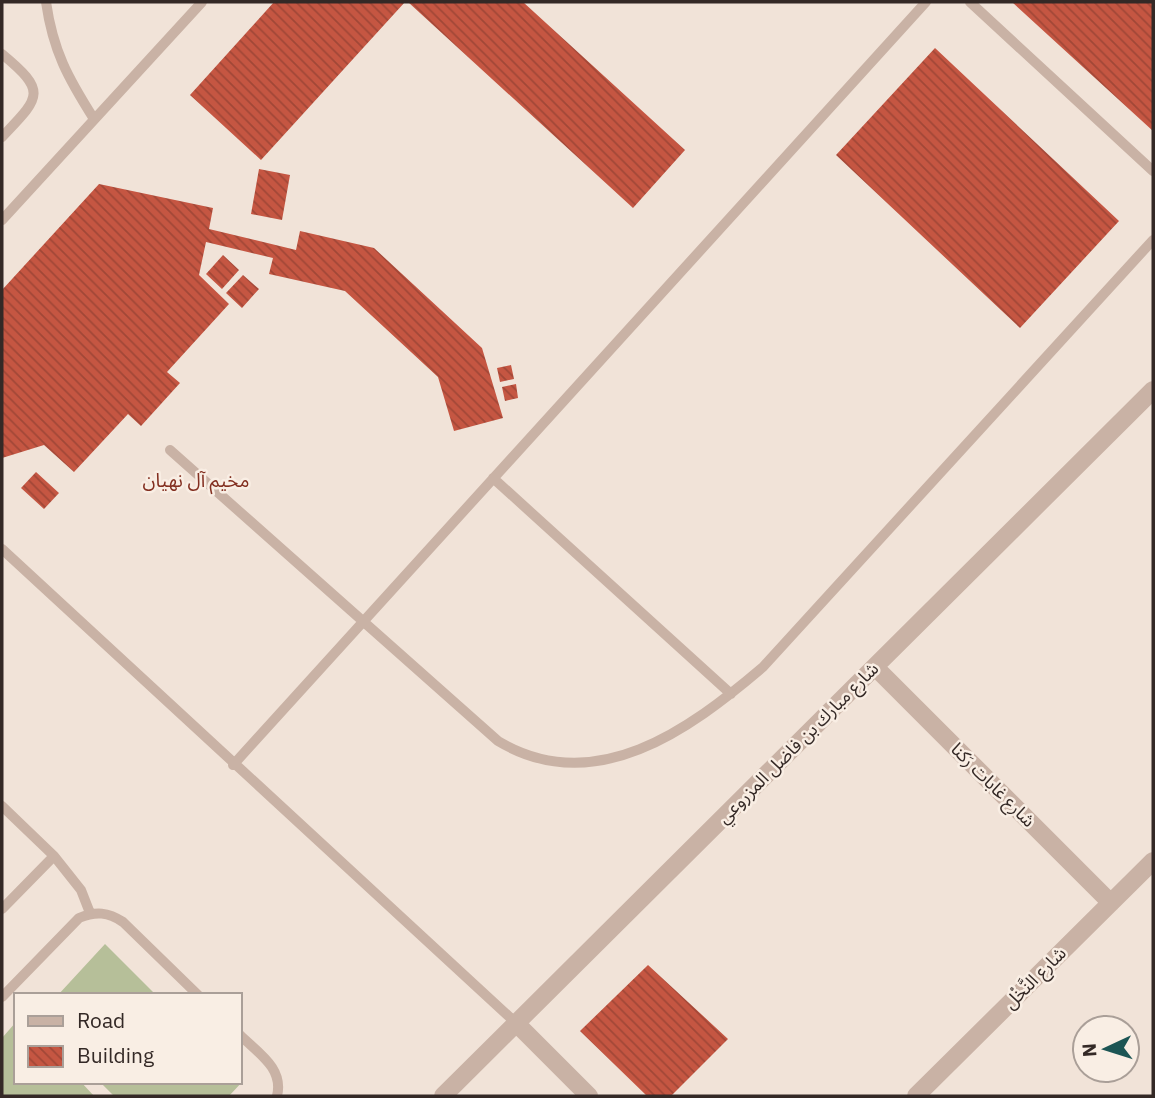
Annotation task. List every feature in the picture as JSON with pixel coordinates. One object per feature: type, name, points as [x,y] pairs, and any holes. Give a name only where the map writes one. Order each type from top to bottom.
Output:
[{"type":"street","name":"شارع مبارك بن فاضل المزروعي","points":[[443,1096],[1153,390]]},
{"type":"street","name":"شارع غابات رَكنا","points":[[875,667],[1111,903]]},
{"type":"street","name":"شارع النَّخْل","points":[[916,1096],[1153,860]]},
{"type":"street","points":[[516,1023],[589,1096]]},
{"type":"lane","points":[[46,2],[55,45],[66,75],[94,119]]},
{"type":"lane","points":[[2,220],[202,2]]},
{"type":"lane","points":[[233,765],[926,2]]},
{"type":"lane","points":[[970,2],[1153,171]]},
{"type":"lane","points":[[2,54],[27,76],[33,90],[29,109],[2,137]]},
{"type":"lane","points":[[170,450],[498,741],[519,754],[540,760],[583,764],[625,755],[675,731],[731,694],[792,637],[818,605],[1153,240]]},
{"type":"lane","points":[[493,478],[731,694]]},
{"type":"lane","points":[[2,549],[233,765],[516,1023]]},
{"type":"lane","points":[[2,806],[54,856],[82,890],[90,913]]},
{"type":"lane","points":[[2,909],[54,856]]},
{"type":"lane","points":[[2,997],[79,918],[102,912],[123,922],[196,993]]},
{"type":"lane","points":[[242,1037],[272,1066],[279,1085],[277,1096]]},
{"type":"green space","points":[[105,944],[154,993],[60,993]]},
{"type":"green space","points":[[14,1024],[14,1084],[83,1084],[94,1096],[2,1096],[2,1038]]},
{"type":"green space","points":[[102,1084],[240,1084],[229,1096],[114,1096]]},
{"type":"building","points":[[274,2],[405,2],[261,160],[190,95]]},
{"type":"building","points":[[408,2],[523,2],[685,150],[633,208]]},
{"type":"building","points":[[1012,2],[1153,2],[1153,131]]},
{"type":"building","points":[[935,48],[1119,221],[1020,328],[836,155]]},
{"type":"building","points":[[259,169],[290,175],[282,220],[251,214]]},
{"type":"building","points":[[99,184],[213,208],[209,229],[296,250],[300,231],[374,248],[482,348],[503,418],[454,431],[438,377],[345,291],[269,274],[273,258],[206,242],[199,275],[229,304],[167,372],[180,383],[141,426],[128,414],[74,472],[44,445],[2,458],[2,290]]},
{"type":"building","points":[[223,255],[239,270],[222,289],[206,274]]},
{"type":"building","points":[[243,275],[259,289],[242,308],[226,293]]},
{"type":"building","points":[[511,365],[514,379],[500,382],[497,368]]},
{"type":"building","points":[[516,384],[518,398],[505,401],[502,387]]},
{"type":"building","points":[[36,472],[59,493],[44,509],[21,488]]},
{"type":"building","points":[[648,965],[728,1039],[671,1096],[647,1096],[580,1031]]},
{"type":"district","name":"مخيم آل نهيان","points":[[196,480]]}]
